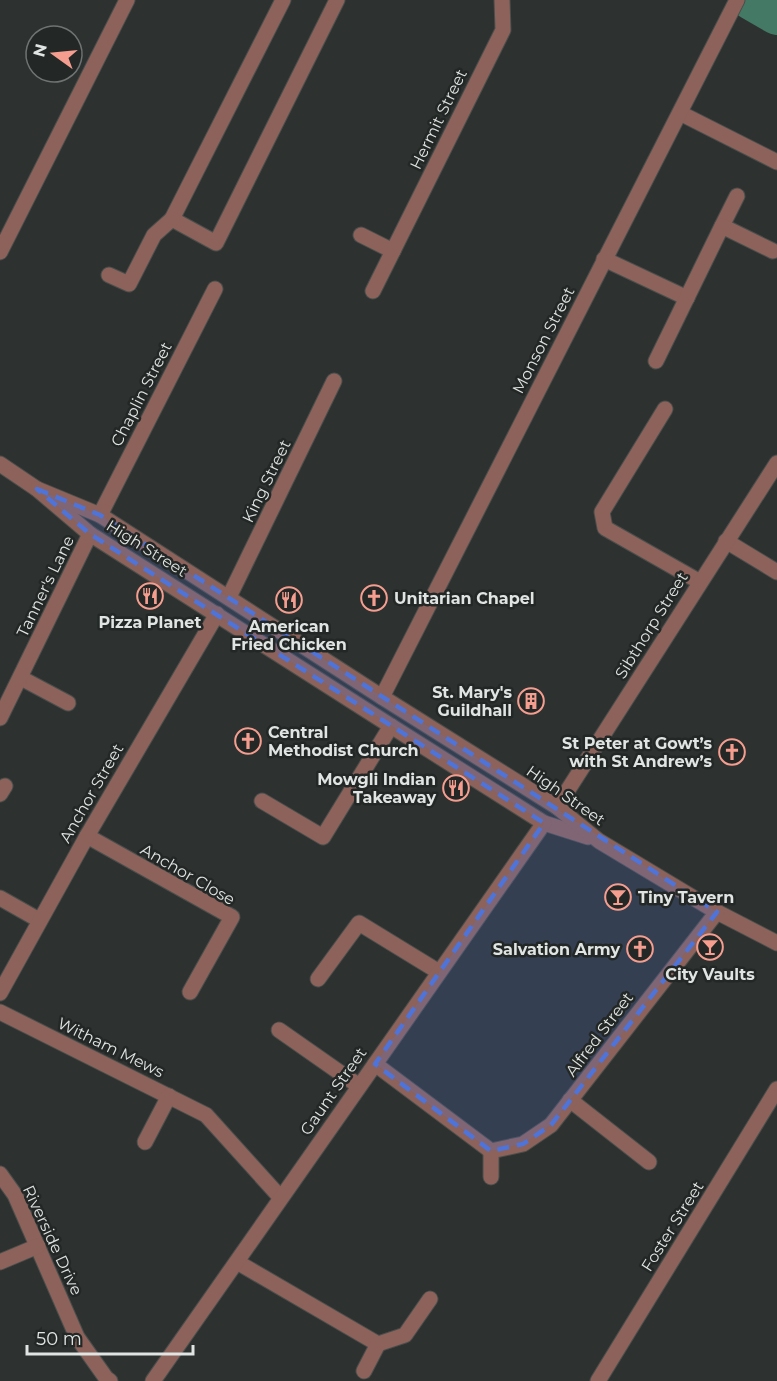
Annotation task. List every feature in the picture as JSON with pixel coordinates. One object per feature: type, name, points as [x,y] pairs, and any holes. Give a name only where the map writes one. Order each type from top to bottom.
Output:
[{"type":"street","points":[[0,252],[127,0]]},
{"type":"street","points":[[109,274],[129,284],[154,235],[172,219],[282,0]]},
{"type":"street","points":[[172,219],[216,243],[337,0]]},
{"type":"street","name":"Hermit Street","points":[[373,291],[502,30],[502,0]]},
{"type":"street","name":"Monson Street","points":[[382,697],[737,0]]},
{"type":"street","points":[[680,113],[777,162]]},
{"type":"street","points":[[656,361],[737,196]]},
{"type":"street","points":[[722,226],[772,251]]},
{"type":"street","points":[[361,235],[393,250]]},
{"type":"street","points":[[604,259],[687,298]]},
{"type":"street","name":"Chaplin Street","points":[[100,515],[215,289]]},
{"type":"street","name":"King Street","points":[[229,597],[334,381]]},
{"type":"street","points":[[665,409],[602,512],[605,528],[699,582]]},
{"type":"street","points":[[0,464],[38,489]]},
{"type":"street","name":"Sibthorp Street","points":[[557,807],[699,582],[777,464]]},
{"type":"street","name":"High Street","points":[[38,489],[100,515],[557,807],[599,840]]},
{"type":"street","name":"High Street","points":[[38,489],[90,534],[544,823],[599,840]]},
{"type":"street","name":"Tanner's Lane","points":[[0,718],[90,534]]},
{"type":"street","points":[[726,541],[777,572]]},
{"type":"street","name":"Anchor Street","points":[[0,993],[87,836],[217,614]]},
{"type":"street","points":[[21,678],[68,703]]},
{"type":"street","points":[[262,801],[323,837],[391,726]]},
{"type":"street","name":"Gaunt Street","points":[[153,1381],[544,823]]},
{"type":"street","name":"Anchor Close","points":[[87,836],[232,917],[190,992]]},
{"type":"street","points":[[599,840],[717,912],[777,943]]},
{"type":"street","points":[[0,898],[39,920]]},
{"type":"street","name":"Alfred Street","points":[[491,1151],[523,1144],[551,1125],[717,912]]},
{"type":"street","points":[[318,979],[359,923],[439,972]]},
{"type":"street","name":"Witham Mews","points":[[0,1012],[206,1115],[280,1197]]},
{"type":"street","points":[[279,1030],[359,1086]]},
{"type":"street","points":[[375,1064],[491,1151],[491,1177]]},
{"type":"street","name":"Foster Street","points":[[597,1381],[777,1089]]},
{"type":"street","points":[[145,1142],[169,1096]]},
{"type":"street","points":[[570,1100],[649,1162]]},
{"type":"street","name":"Riverside Drive","points":[[0,1174],[15,1195],[77,1338],[110,1381]]},
{"type":"street","points":[[0,1262],[38,1246]]},
{"type":"street","points":[[237,1262],[378,1344]]},
{"type":"street","points":[[364,1371],[378,1344],[405,1335],[430,1299]]},
{"type":"highlighted area","points":[[37,489],[100,515],[717,912],[551,1125],[523,1144],[491,1151],[375,1064],[544,823],[90,534]]},
{"type":"waterway","points":[[751,0],[777,15]]},
{"type":"place","name":"Pizza Planet","points":[[150,596]]},
{"type":"place","name":"Unitarian Chapel","points":[[374,598]]},
{"type":"place","name":"American Fried Chicken","points":[[289,600]]},
{"type":"place","name":"St. Mary's Guildhall","points":[[531,701]]},
{"type":"place","name":"Central Methodist Church","points":[[248,741]]},
{"type":"place","name":"St Peter at Gowt’s with St Andrew’s","points":[[732,752]]},
{"type":"place","name":"Mowgli Indian Takeaway","points":[[456,788]]},
{"type":"place","name":"Tiny Tavern","points":[[618,897]]},
{"type":"place","name":"City Vaults","points":[[710,947]]},
{"type":"place","name":"Salvation Army","points":[[640,949]]}]
